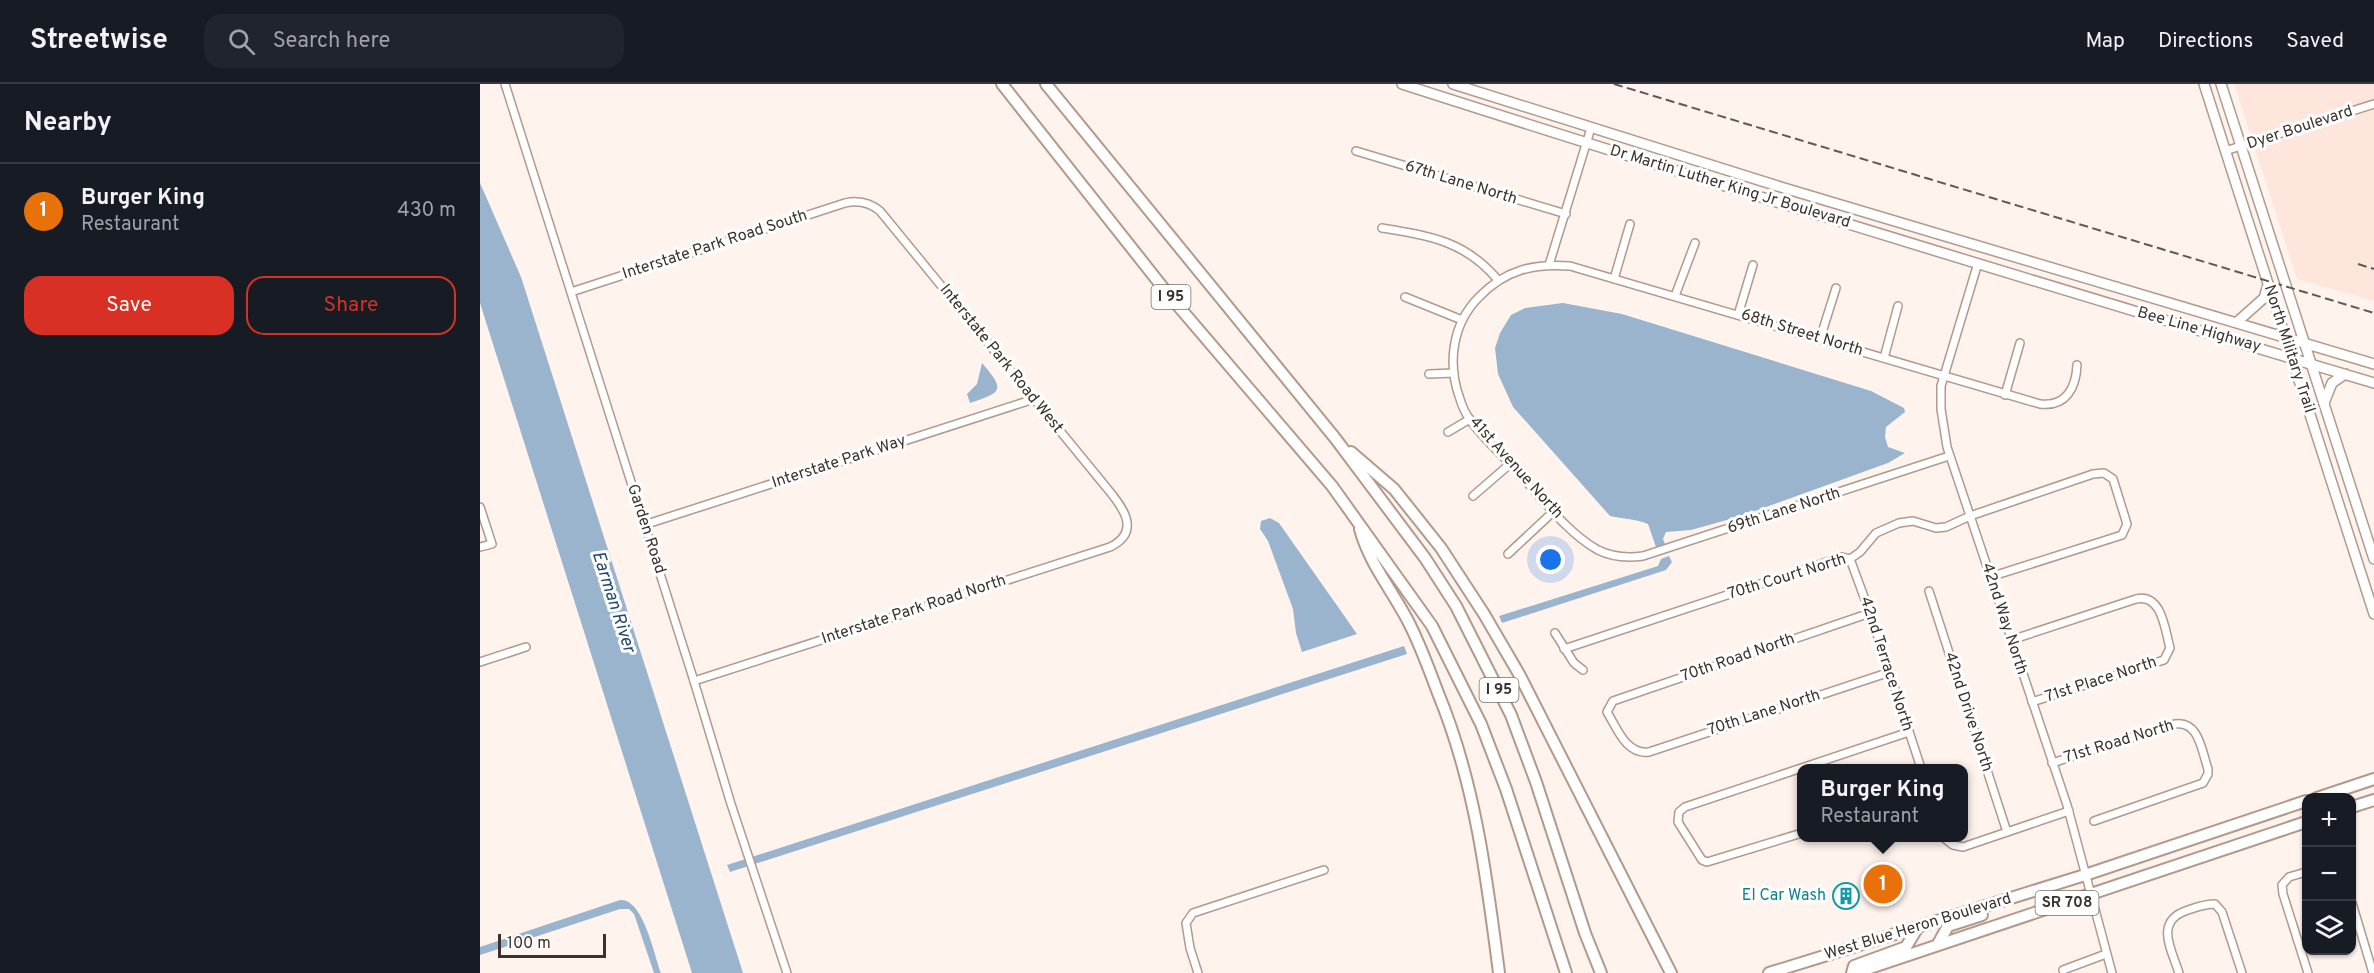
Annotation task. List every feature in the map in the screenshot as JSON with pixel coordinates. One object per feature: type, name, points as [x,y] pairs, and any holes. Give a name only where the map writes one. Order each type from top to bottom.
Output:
[{"type":"highway","name":"I 95","points":[[1002,84],[1168,294],[1332,486],[1432,626],[1481,724],[1506,789],[1566,973]]},
{"type":"highway","name":"I 95","points":[[1046,84],[1335,438],[1425,558],[1456,606],[1511,715],[1536,782],[1585,933],[1601,973]]},
{"type":"highway","points":[[1335,438],[1394,489],[1441,548],[1484,614],[1519,674],[1669,968],[1678,973]]},
{"type":"highway","points":[[1358,523],[1365,549],[1408,621],[1440,696],[1457,746],[1471,795],[1499,973]]},
{"type":"highway","points":[[2332,793],[2374,779]]},
{"type":"highway","points":[[2356,806],[2374,800]]},
{"type":"highway","name":"West Blue Heron Boulevard","points":[[1768,973],[2085,875],[2302,803]]},
{"type":"highway","name":"West Blue Heron Boulevard","points":[[1854,973],[2302,824]]},
{"type":"highway","points":[[1938,944],[1948,926],[1992,911],[2011,898]]},
{"type":"highway","points":[[1854,973],[1854,966],[1906,947],[1918,927]]},
{"type":"main road","name":"Dr Martin Luther King Jr Boulevard","points":[[1402,84],[1587,144],[2058,289]]},
{"type":"main road","name":"Dr Martin Luther King Jr Boulevard","points":[[1453,84],[1784,189],[2059,271]]},
{"type":"main road","name":"North Military Trail","points":[[2204,84],[2374,615]]},
{"type":"main road","name":"North Military Trail","points":[[2221,84],[2374,559]]},
{"type":"main road","name":"Bee Line Highway","points":[[2059,271],[2374,364]]},
{"type":"main road","points":[[2237,322],[2254,310],[2264,298],[2268,285]]},
{"type":"main road","name":"Bee Line Highway","points":[[2058,289],[2374,383]]},
{"type":"main road","points":[[2324,403],[2332,383],[2345,374]]},
{"type":"street","name":"Garden Road","points":[[505,84],[752,870],[787,973]]},
{"type":"street","name":"Dyer Boulevard","points":[[2225,151],[2374,104]]},
{"type":"street","points":[[1549,265],[1591,128]]},
{"type":"street","name":"67th Lane North","points":[[1356,151],[1566,214]]},
{"type":"street","name":"Interstate Park Road South","points":[[571,292],[845,203],[859,201]]},
{"type":"street","name":"Interstate Park Road West","points":[[859,201],[870,204],[879,211],[1121,505],[1126,514],[1126,529]]},
{"type":"street","points":[[1614,279],[1630,224]]},
{"type":"street","points":[[1383,228],[1430,237],[1462,249],[1484,263],[1498,280]]},
{"type":"street","points":[[1675,296],[1695,243]]},
{"type":"street","name":"42nd Way North","points":[[1978,263],[1941,391],[1941,409],[1949,456],[2069,811],[2112,973]]},
{"type":"street","name":"68th Street North","points":[[1549,265],[1570,266],[2040,404],[2053,404],[2071,392],[2076,382],[2077,365]]},
{"type":"street","name":"41st Avenue North","points":[[1549,265],[1521,269],[1498,280],[1475,300],[1462,320],[1454,342],[1454,373],[1460,399],[1470,420],[1554,511],[1589,544],[1617,556]]},
{"type":"street","points":[[1738,315],[1754,265]]},
{"type":"street","points":[[1820,339],[1836,288]]},
{"type":"street","points":[[1405,297],[1462,320]]},
{"type":"street","points":[[1884,358],[1898,306]]},
{"type":"street","points":[[2005,395],[2020,343]]},
{"type":"street","points":[[1430,374],[1454,373]]},
{"type":"street","name":"Interstate Park Way","points":[[645,525],[1034,399]]},
{"type":"street","points":[[1448,432],[1470,420]]},
{"type":"street","name":"69th Lane North","points":[[1617,556],[1638,557],[1653,553],[1949,456]]},
{"type":"street","points":[[1473,496],[1510,464]]},
{"type":"street","name":"70th Court North","points":[[1564,649],[1842,558],[1850,560],[1876,533],[1899,523],[1913,521],[1936,528],[1946,527],[1970,516],[2093,474],[2104,473],[2113,479],[2127,524],[2125,531],[2117,537],[1990,577]]},
{"type":"street","points":[[480,507],[492,544],[480,547]]},
{"type":"street","points":[[1508,554],[1554,511]]},
{"type":"street","name":"Interstate Park Road North","points":[[694,681],[1110,547],[1118,542],[1126,529]]},
{"type":"street","name":"42nd Terrace North","points":[[1850,560],[1920,764]]},
{"type":"street","name":"42nd Drive North","points":[[1929,591],[2007,832]]},
{"type":"street","name":"71st Place North","points":[[2012,640],[2136,599],[2149,598],[2157,605],[2170,648],[2168,656],[2160,662],[2032,702]]},
{"type":"street","name":"70th Road North","points":[[1639,752],[1627,745],[1607,712],[1613,700],[1870,614]]},
{"type":"street","points":[[1555,633],[1574,663],[1583,670]]},
{"type":"street","points":[[480,662],[526,647]]},
{"type":"street","name":"70th Lane North","points":[[1639,752],[1649,752],[1890,672]]},
{"type":"street","name":"71st Road North","points":[[2052,763],[2175,724],[2186,724],[2194,730],[2208,769],[2206,780],[2199,786],[2094,821]]},
{"type":"street","points":[[1813,764],[1909,732]]},
{"type":"street","points":[[1797,770],[1685,807],[1679,812],[1678,822],[1702,860],[1712,862],[1797,835]]},
{"type":"street","points":[[1950,842],[1963,847],[2069,811]]},
{"type":"street","points":[[1198,973],[1190,948],[1186,923],[1193,913],[1324,870]]},
{"type":"street","points":[[2302,873],[2289,877],[2282,885],[2308,973]]},
{"type":"street","points":[[2178,973],[2166,934],[2169,923],[2181,912],[2207,904],[2216,904],[2222,912],[2242,973]]},
{"type":"street","points":[[2356,916],[2373,973]]},
{"type":"street","points":[[2063,970],[2106,954]]},
{"type":"shaded area","points":[[2234,84],[2374,84],[2374,301],[2297,279]]},
{"type":"water","name":"Earman River","points":[[480,183],[521,277],[743,973],[692,973],[480,303]]},
{"type":"water","points":[[1563,303],[1622,314],[1871,391],[1904,408],[1905,412],[1886,427],[1885,437],[1888,447],[1905,453],[1888,463],[1741,516],[1691,530],[1666,532],[1663,539],[1665,544],[1656,547],[1648,524],[1610,516],[1513,407],[1498,374],[1495,348],[1500,333],[1511,315],[1525,308]]},
{"type":"water","points":[[982,363],[994,379],[997,389],[989,396],[970,403],[967,394],[977,384]]},
{"type":"water","points":[[1270,518],[1279,523],[1357,634],[1302,652],[1296,633],[1293,609],[1268,541],[1260,529],[1261,521]]},
{"type":"water","points":[[1669,556],[1672,562],[1666,570],[1502,623],[1499,616],[1658,566],[1661,559]]},
{"type":"water","points":[[1404,646],[1407,654],[730,872],[727,865]]},
{"type":"water","points":[[620,900],[628,902],[641,917],[661,973],[654,973],[634,914],[629,909],[620,909],[480,955],[480,947]]},
{"type":"railway","points":[[1614,84],[2374,313]]},
{"type":"railway","points":[[2358,264],[2374,269]]},
{"type":"place","name":"Burger King","points":[[1883,884]]},
{"type":"place","name":"El Car Wash","points":[[1846,896]]}]
